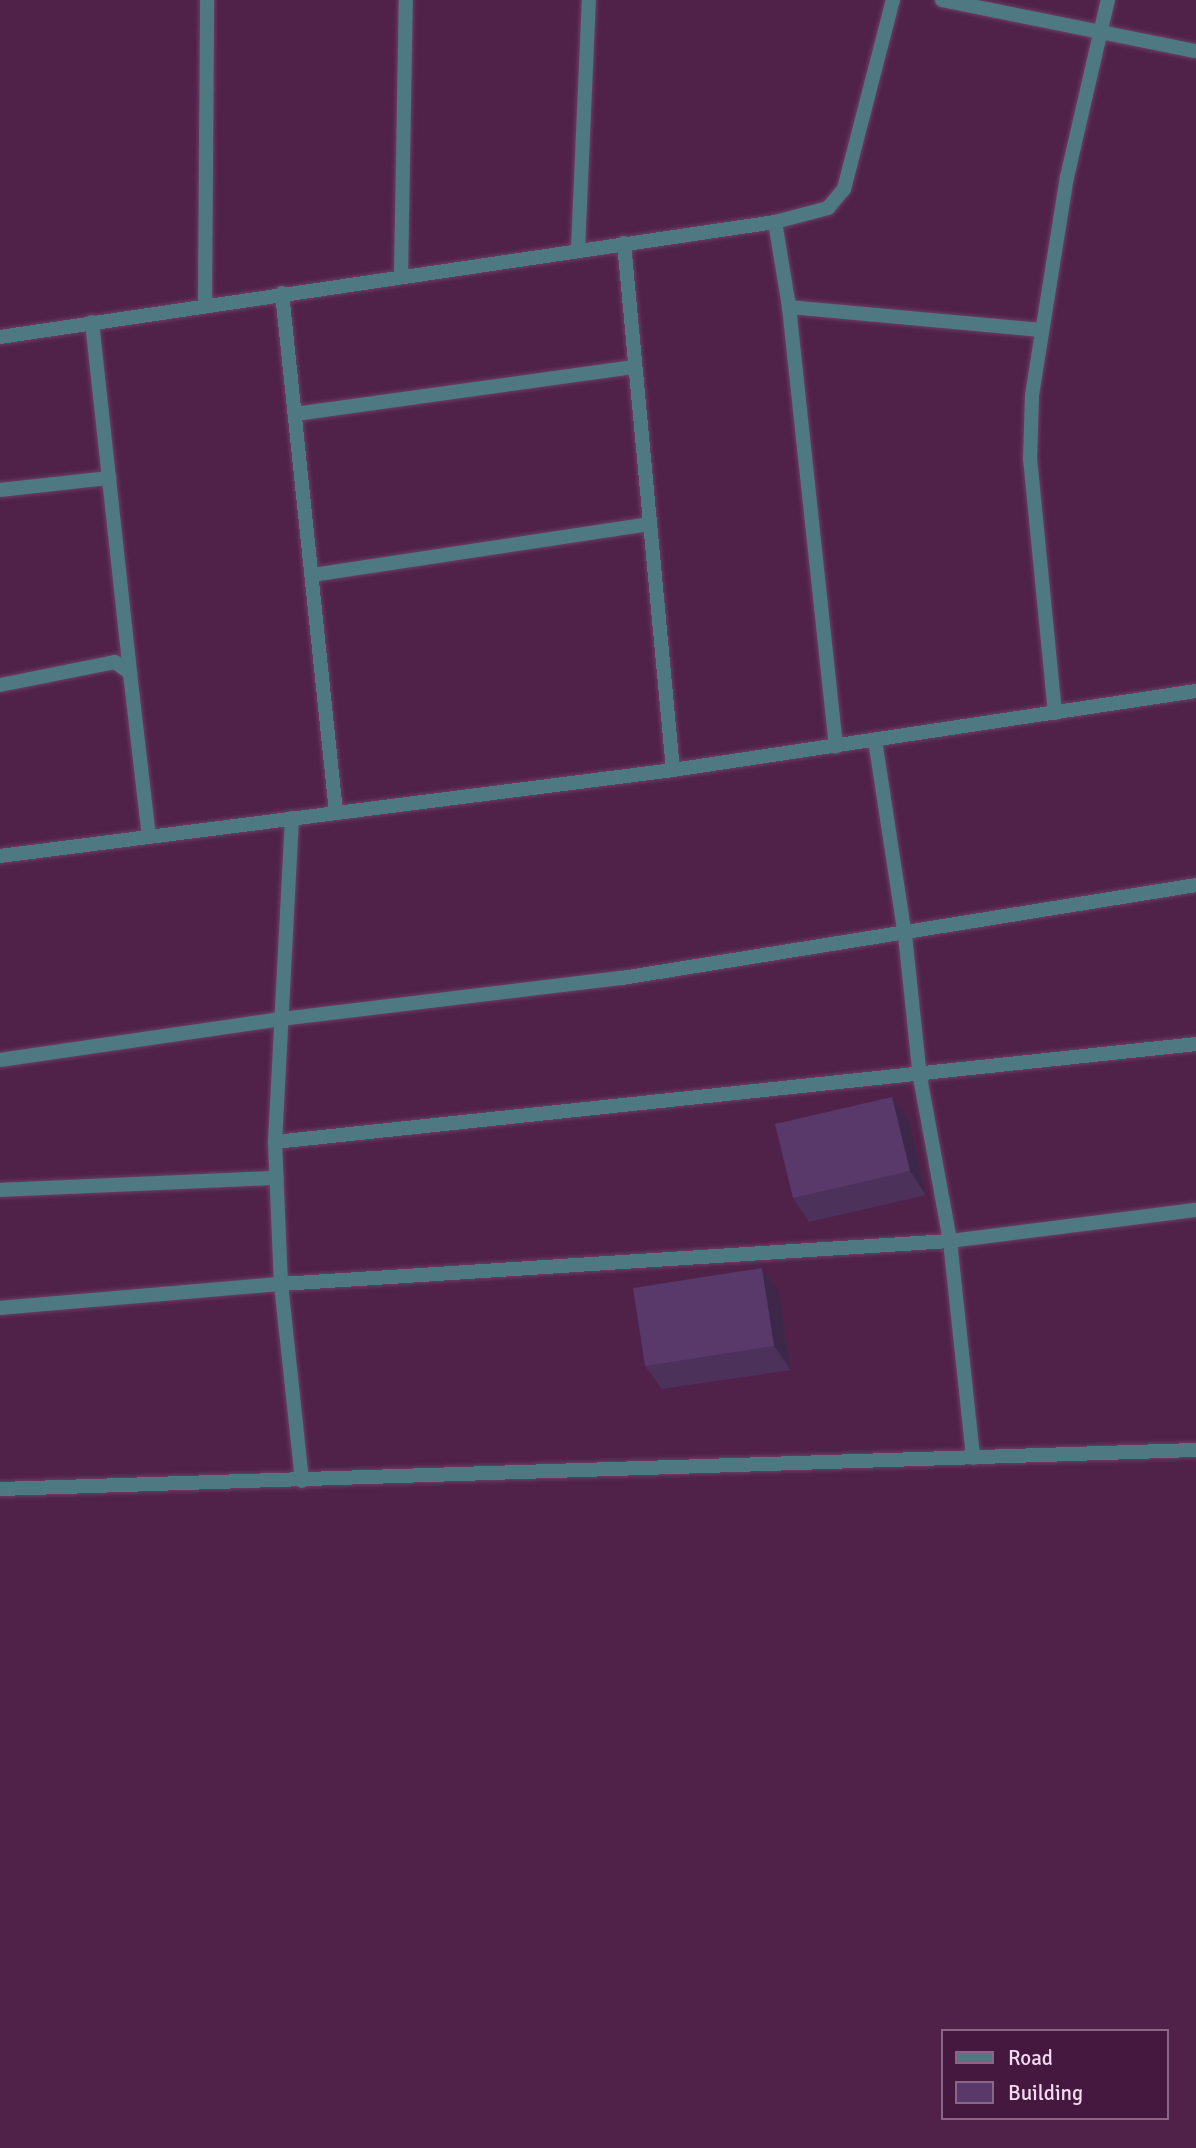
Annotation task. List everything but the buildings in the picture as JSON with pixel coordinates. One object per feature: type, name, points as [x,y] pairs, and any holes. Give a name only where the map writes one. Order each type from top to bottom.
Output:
[{"type":"street","points":[[205,304],[207,0]]},
{"type":"street","points":[[401,275],[406,0]]},
{"type":"street","points":[[578,249],[589,0]]},
{"type":"street","points":[[0,337],[205,304],[775,222],[828,208],[844,189],[893,0]]},
{"type":"street","points":[[942,0],[1196,51]]},
{"type":"street","points":[[1055,713],[1030,460],[1041,330],[1066,177],[1103,32],[1108,0]]},
{"type":"street","points":[[775,222],[789,307],[836,746]]},
{"type":"street","points":[[624,243],[673,770]]},
{"type":"street","points":[[282,293],[336,812]]},
{"type":"street","points":[[789,307],[1041,330]]},
{"type":"street","points":[[92,322],[149,837]]},
{"type":"street","points":[[295,414],[635,367]]},
{"type":"street","points":[[0,490],[108,478]]},
{"type":"street","points":[[312,575],[650,524]]},
{"type":"street","points":[[0,685],[115,662],[130,673]]},
{"type":"street","points":[[0,856],[673,770],[1196,691]]},
{"type":"street","points":[[875,740],[905,935],[920,1077],[950,1241],[973,1458]]},
{"type":"street","points":[[292,818],[275,1142],[281,1284],[302,1481]]},
{"type":"street","points":[[0,1060],[281,1019],[622,978],[905,935],[1196,884]]},
{"type":"street","points":[[275,1142],[920,1077],[1196,1044]]},
{"type":"street","points":[[0,1190],[276,1178]]},
{"type":"street","points":[[0,1308],[281,1284],[950,1241],[1196,1210]]},
{"type":"street","points":[[0,1489],[1196,1450]]}]
